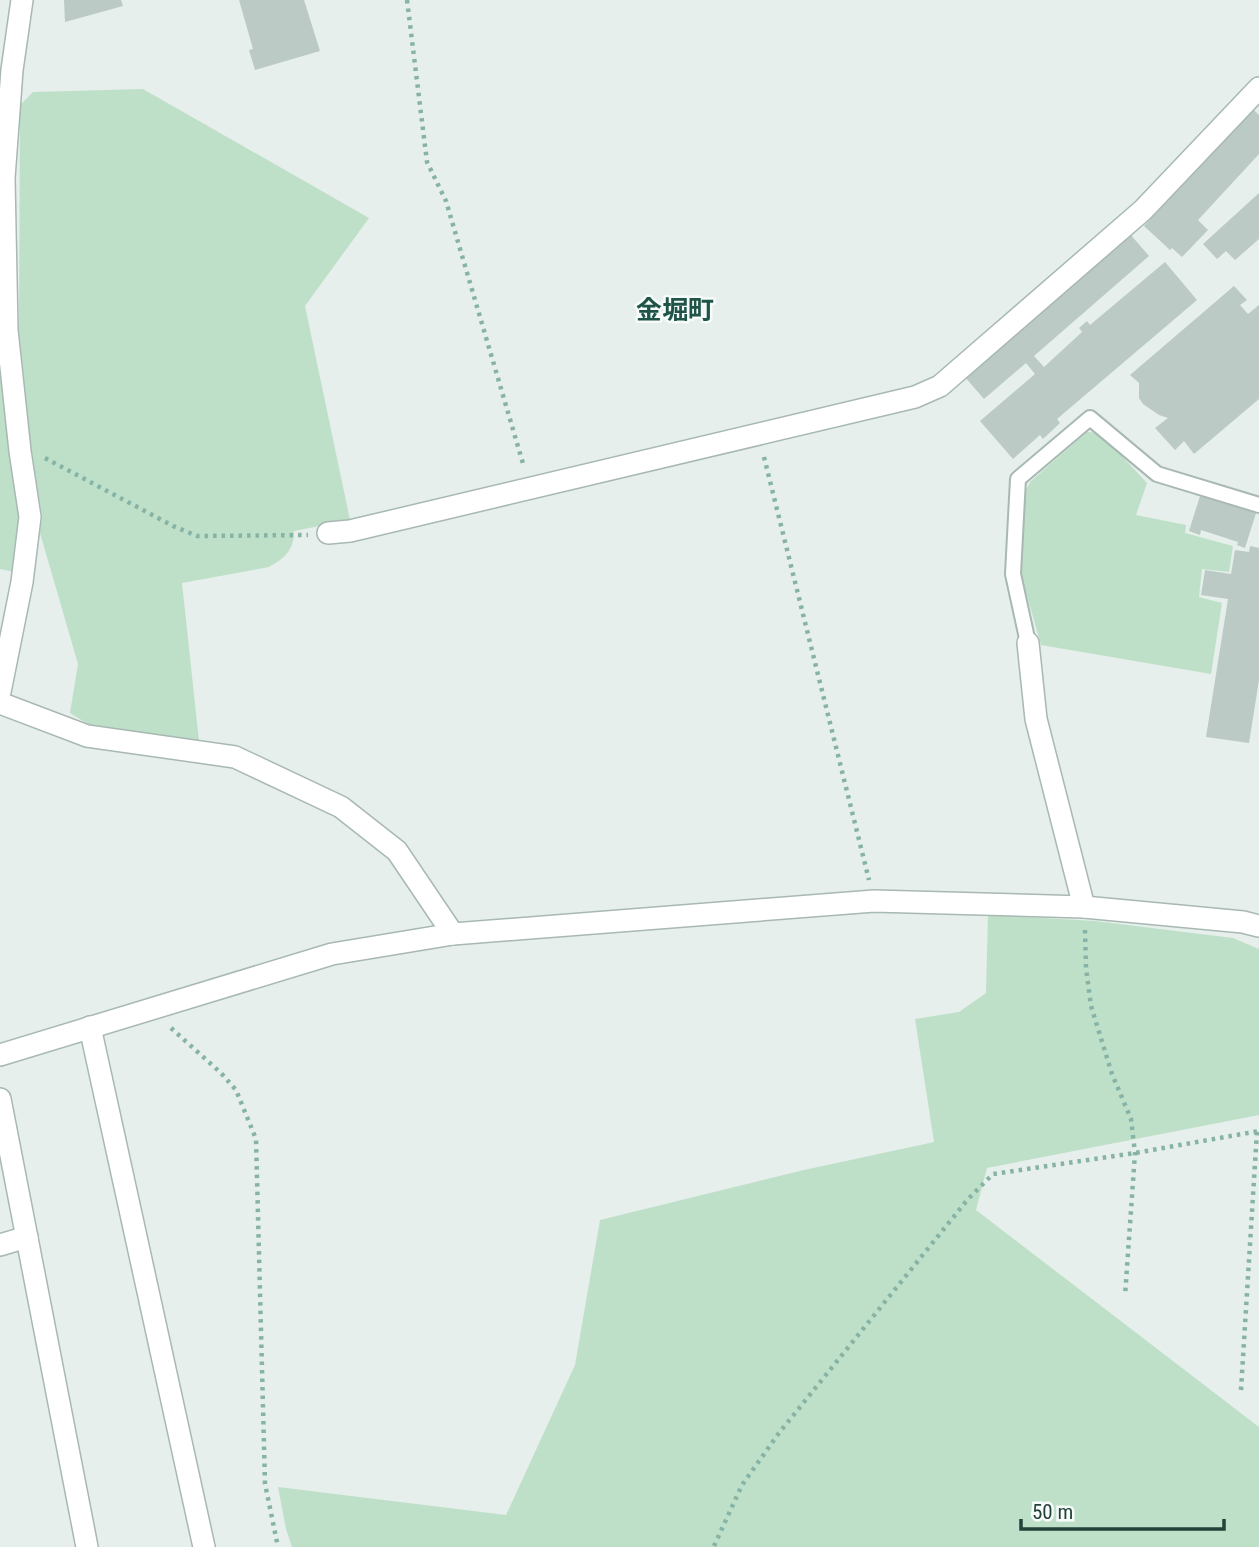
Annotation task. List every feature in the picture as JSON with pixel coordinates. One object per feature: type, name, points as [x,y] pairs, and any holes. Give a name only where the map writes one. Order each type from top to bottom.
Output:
[{"type":"street","points":[[0,692],[22,582],[30,517],[7,330],[4,178],[12,70],[22,0]]},
{"type":"street","points":[[328,533],[350,531],[915,397],[940,386],[1143,210],[1259,88]]},
{"type":"street","points":[[1028,643],[1036,719],[1084,907]]},
{"type":"street","points":[[0,704],[87,736],[235,757],[341,807],[397,851],[453,934]]},
{"type":"street","points":[[0,1055],[332,954],[453,934],[874,901],[1084,907],[1243,922],[1259,926]]},
{"type":"street","points":[[90,1027],[204,1547]]},
{"type":"street","points":[[0,1099],[86,1547]]},
{"type":"street","points":[[0,1245],[27,1237]]},
{"type":"lane","points":[[1028,643],[1013,573],[1018,478],[1090,418],[1157,474],[1259,505]]},
{"type":"path","points":[[407,0],[427,162],[446,201],[530,488]]},
{"type":"path","points":[[759,434],[874,901]]},
{"type":"path","points":[[20,451],[52,460],[173,526],[197,536],[285,537],[328,533]]},
{"type":"path","points":[[1084,907],[1086,968],[1091,1006],[1112,1074],[1131,1119],[1136,1153],[1125,1296]]},
{"type":"path","points":[[150,1009],[236,1090],[256,1139],[265,1484],[278,1547]]},
{"type":"path","points":[[714,1546],[742,1485],[779,1433],[968,1199],[993,1174],[1136,1153],[1258,1131],[1241,1390]]},
{"type":"green space","points":[[143,89],[369,218],[305,306],[350,520],[294,531],[288,553],[269,567],[182,583],[199,741],[91,726],[70,713],[78,664],[40,533],[42,516],[31,446],[19,331],[20,105],[33,92]]},
{"type":"green space","points":[[0,375],[22,516],[15,572],[0,569]]},
{"type":"green space","points":[[1087,432],[1100,433],[1147,483],[1136,515],[1186,525],[1185,533],[1233,546],[1229,572],[1202,569],[1199,597],[1222,603],[1211,674],[1041,645],[1021,575],[1023,495],[1031,481]]},
{"type":"green space","points":[[988,915],[1095,921],[1233,938],[1259,949],[1259,1115],[987,1168],[976,1210],[1259,1427],[1259,1547],[292,1547],[278,1487],[506,1515],[575,1365],[600,1220],[804,1170],[934,1142],[915,1019],[959,1012],[986,993]]},
{"type":"building","points":[[64,0],[121,0],[123,6],[65,22]]},
{"type":"building","points":[[239,0],[304,0],[320,51],[255,70],[249,50],[253,49]]},
{"type":"building","points":[[1253,109],[1259,115],[1259,154],[1198,220],[1208,230],[1182,257],[1172,248],[1170,250],[1144,226]]},
{"type":"building","points":[[1259,193],[1259,239],[1235,260],[1226,251],[1217,259],[1203,244]]},
{"type":"building","points":[[1130,234],[1149,256],[1034,356],[1044,367],[1082,332],[1079,328],[1087,321],[1090,325],[1165,262],[1197,300],[1057,419],[1060,423],[1043,439],[1040,435],[1013,459],[980,421],[1035,374],[1026,363],[984,399],[965,377]]},
{"type":"building","points":[[1234,286],[1247,300],[1240,305],[1248,314],[1259,305],[1259,399],[1194,454],[1184,441],[1175,450],[1155,428],[1168,418],[1143,404],[1139,398],[1139,383],[1130,375]]},
{"type":"building","points":[[1200,496],[1256,513],[1245,548],[1237,545],[1238,542],[1201,530],[1200,535],[1189,531]]},
{"type":"building","points":[[1250,546],[1259,548],[1259,680],[1249,743],[1206,737],[1228,599],[1201,595],[1205,570],[1231,574],[1235,550],[1249,552]]},
{"type":"district","name":"金堀町","points":[[675,310]]}]
